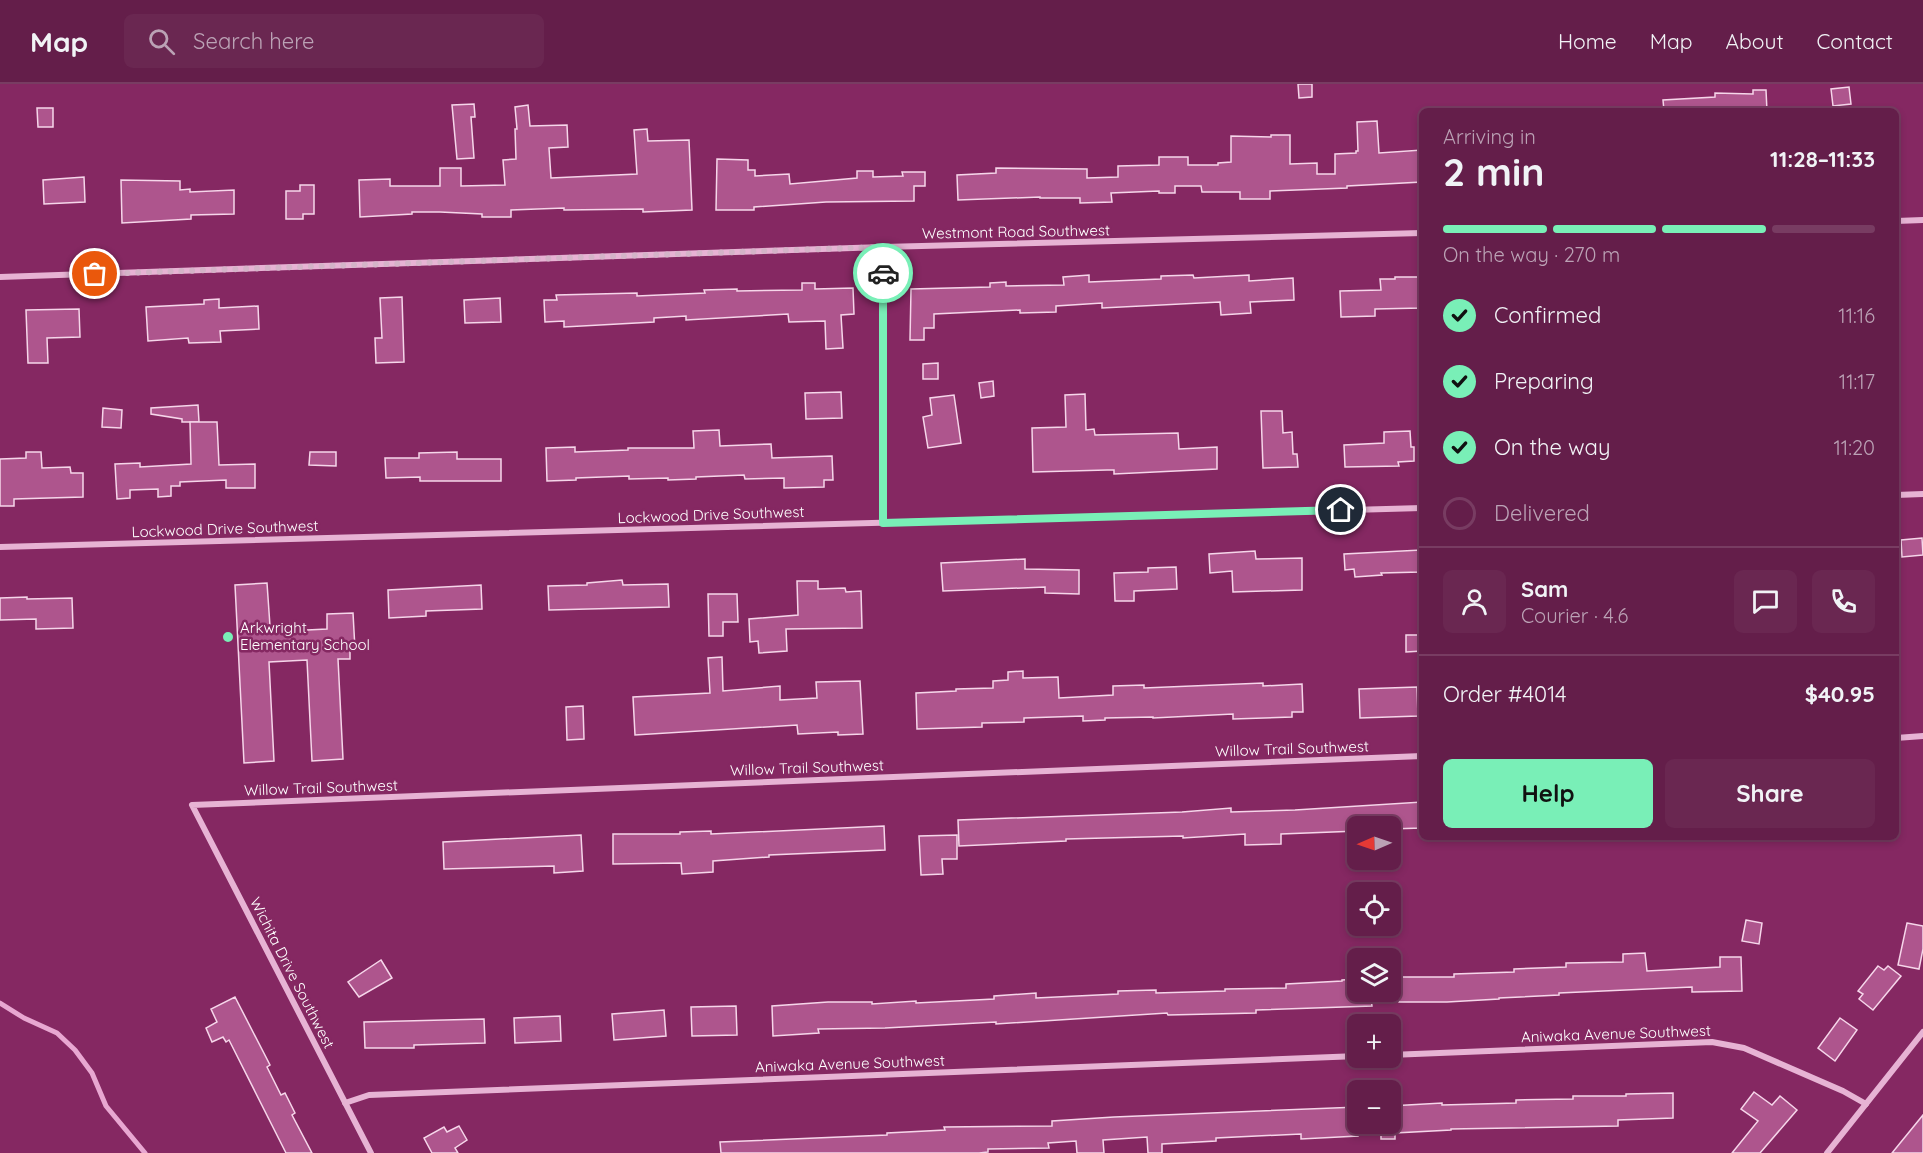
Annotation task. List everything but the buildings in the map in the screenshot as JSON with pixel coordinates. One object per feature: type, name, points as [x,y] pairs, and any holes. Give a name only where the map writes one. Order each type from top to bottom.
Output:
[{"type":"street","points":[[1899,221],[1923,220]]},
{"type":"street","name":"Westmont Road Southwest","points":[[0,277],[883,247],[1419,233]]},
{"type":"street","points":[[883,247],[883,523]]},
{"type":"street","points":[[1899,495],[1923,494]]},
{"type":"street","name":"Lockwood Drive Southwest","points":[[0,547],[1419,508]]},
{"type":"street","points":[[1899,738],[1923,736]]},
{"type":"street","name":"Willow Trail Southwest","points":[[192,805],[1419,756]]},
{"type":"street","name":"Wichita Drive Southwest","points":[[192,805],[371,1153]]},
{"type":"street","points":[[1827,1153],[1923,1032]]},
{"type":"street","name":"Aniwaka Avenue Southwest","points":[[1401,1054],[1712,1042],[1744,1048],[1843,1091],[1866,1104]]},
{"type":"street","name":"Aniwaka Avenue Southwest","points":[[345,1103],[369,1095],[1347,1056]]},
{"type":"waterway","points":[[0,1003],[24,1018],[57,1033],[75,1050],[92,1073],[106,1106],[145,1153]]},
{"type":"way so far","points":[[95,274],[883,247],[883,273]]},
{"type":"place","name":"Arkwright Elementary School","points":[[228,637]]},
{"type":"route","points":[[883,273],[883,523],[1341,510]]}]
